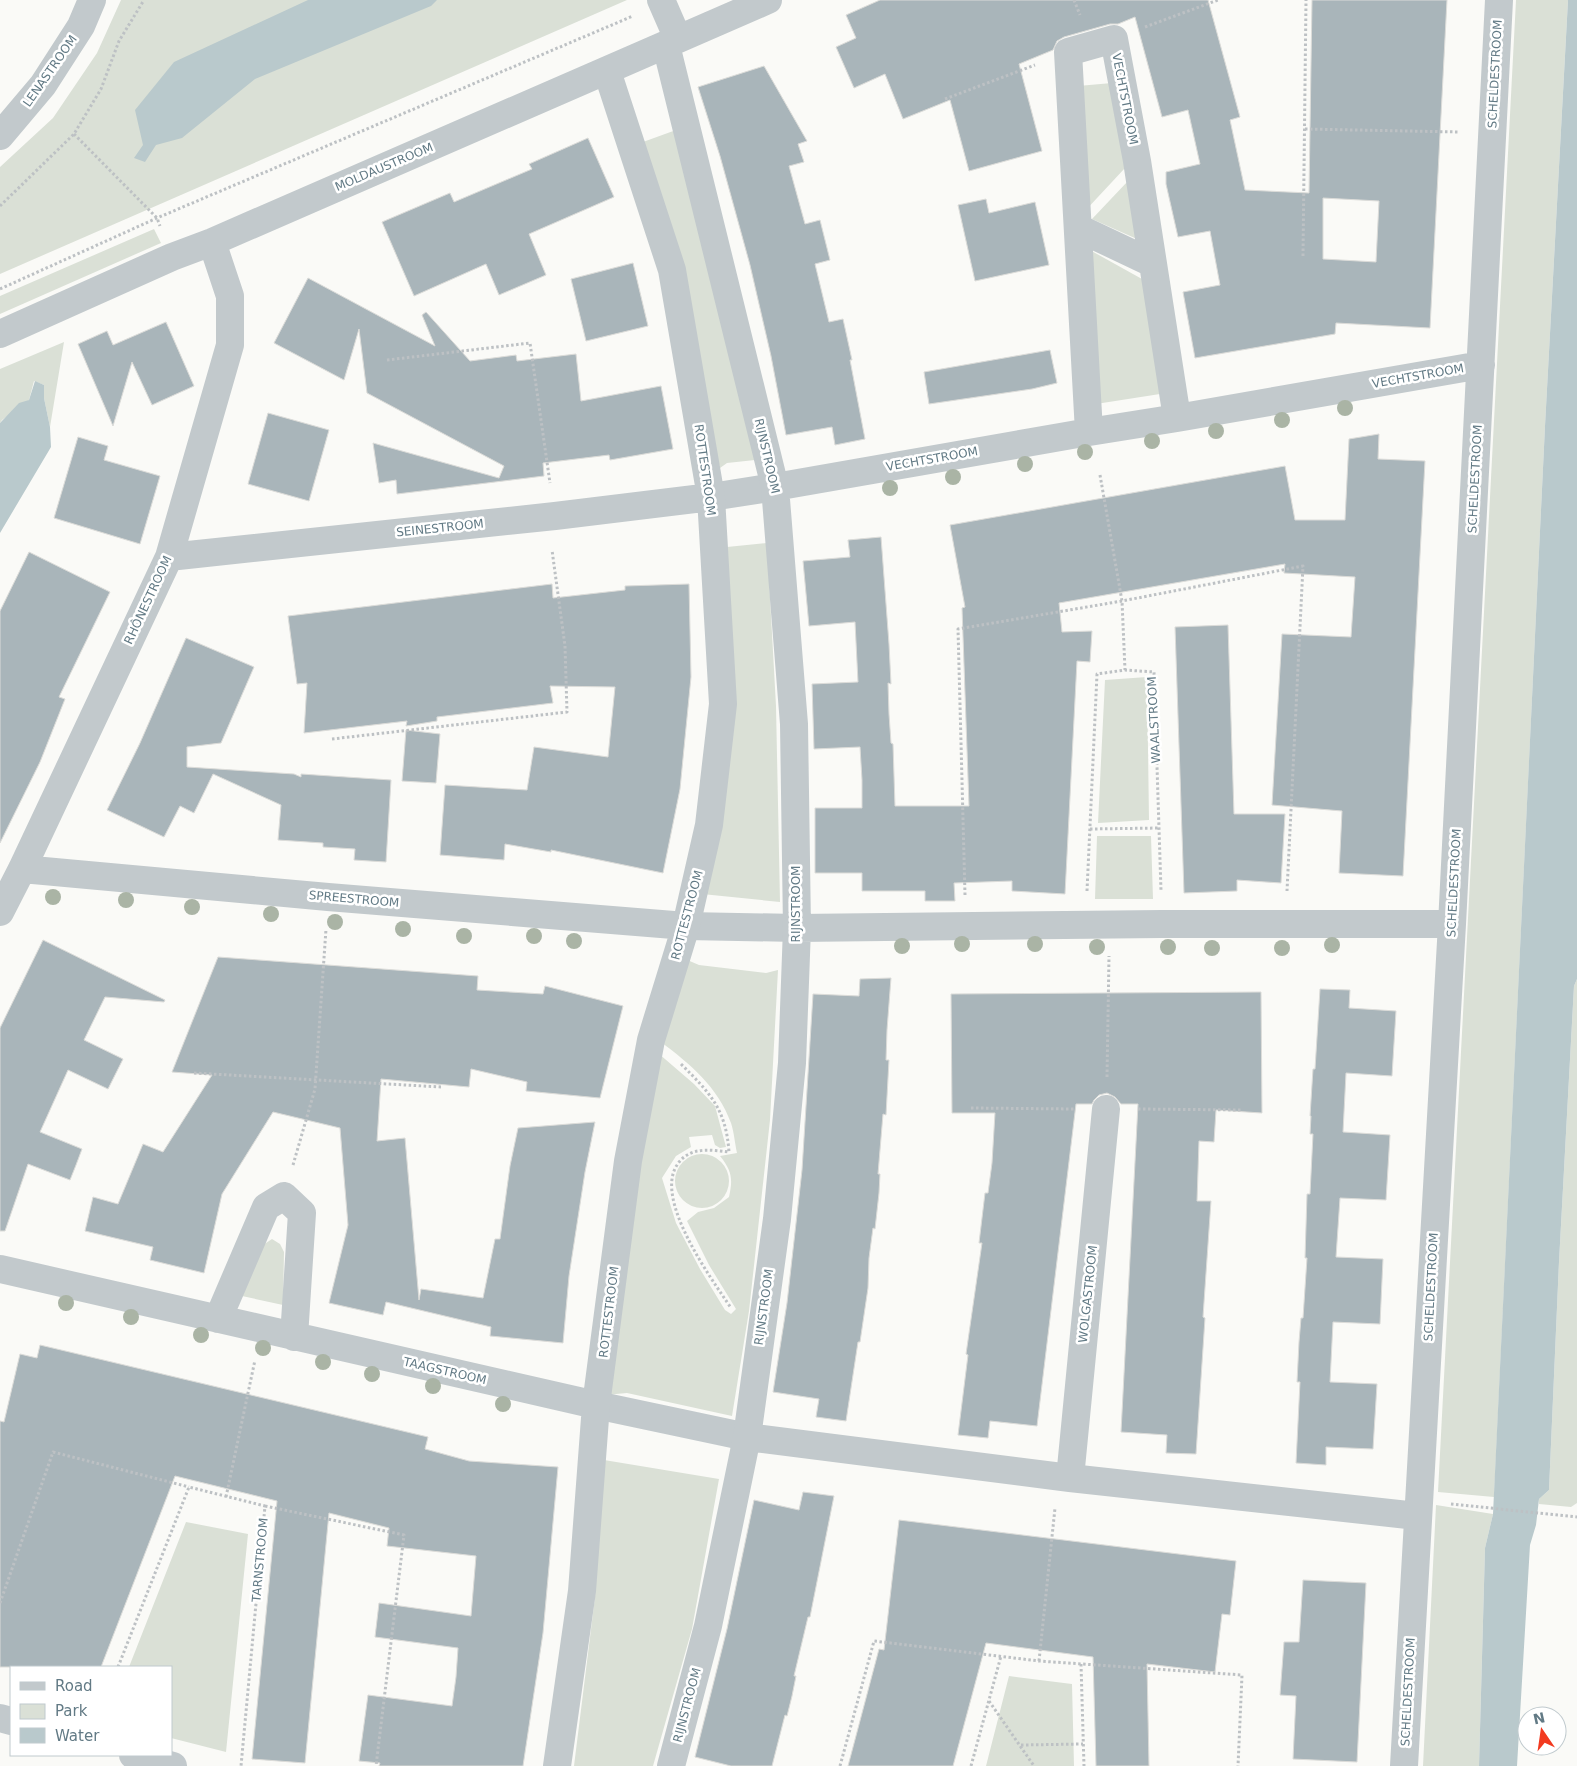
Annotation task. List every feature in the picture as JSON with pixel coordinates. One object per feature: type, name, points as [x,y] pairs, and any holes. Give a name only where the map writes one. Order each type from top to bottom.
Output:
[{"type":"street","name":"LENASTROOM","points":[[0,136],[44,85],[81,26],[92,0]]},
{"type":"street","name":"MOLDAUSTROOM","points":[[0,334],[172,257],[212,242],[768,0]]},
{"type":"street","name":"SCHELDESTROOM","points":[[1404,1766],[1452,924],[1499,0]]},
{"type":"street","name":"RIJNSTROOM","points":[[662,2],[775,487],[794,724],[797,928],[792,1063],[778,1209],[747,1437],[708,1626],[671,1766]]},
{"type":"street","name":"VECHTSTROOM","points":[[1068,52],[1114,39],[1137,161],[1177,418]]},
{"type":"street","points":[[1068,52],[1089,432]]},
{"type":"street","name":"ROTTESTROOM","points":[[557,1766],[582,1591],[596,1405],[628,1161],[651,1040],[686,926],[710,825],[724,704],[711,496],[672,270],[606,71]]},
{"type":"street","points":[[1078,228],[1152,263]]},
{"type":"street","name":"RHÔNESTROOM","points":[[0,912],[169,557],[230,345],[230,296],[212,242]]},
{"type":"street","name":"VECHTSTROOM","points":[[711,496],[775,487],[1481,365]]},
{"type":"street","name":"SEINESTROOM","points":[[169,557],[552,516],[711,496]]},
{"type":"street","name":"SPREESTROOM","points":[[22,869],[328,897],[686,926],[797,928]]},
{"type":"street","points":[[797,928],[1162,924],[1452,924]]},
{"type":"street","name":"WOLGASTROOM","points":[[1064,1477],[1106,1109]]},
{"type":"street","points":[[218,1319],[266,1207],[284,1196],[302,1213],[294,1337]]},
{"type":"street","name":"TAAGSTROOM","points":[[0,1269],[596,1405],[747,1437]]},
{"type":"street","points":[[747,1437],[1064,1477],[1417,1516]]},
{"type":"street","points":[[136,1756],[173,1766]]},
{"type":"path","points":[[0,206],[74,134],[101,89],[120,41],[144,0]]},
{"type":"path","points":[[1114,39],[1218,0]]},
{"type":"path","points":[[1303,256],[1306,0]]},
{"type":"path","points":[[0,290],[157,218],[662,2]]},
{"type":"path","points":[[945,99],[1068,52]]},
{"type":"path","points":[[1305,129],[1492,133]]},
{"type":"path","points":[[74,134],[157,218],[172,257]]},
{"type":"path","points":[[332,739],[567,712],[565,646],[552,516],[530,343],[387,360]]},
{"type":"path","points":[[1100,475],[1122,601],[1125,670]]},
{"type":"path","points":[[966,926],[958,629],[1122,601],[1303,566],[1285,925]]},
{"type":"path","name":"WAALSTROOM","points":[[1106,1109],[1097,925],[1090,829],[1097,674],[1125,670],[1154,672],[1162,924]]},
{"type":"path","points":[[1090,829],[1159,828]]},
{"type":"path","points":[[284,1196],[315,1089],[328,897]]},
{"type":"path","points":[[651,1040],[680,1064],[707,1091],[722,1114],[728,1134],[729,1152],[697,1150],[681,1159],[672,1173],[671,1190],[684,1230],[705,1268],[732,1308]]},
{"type":"path","points":[[194,1073],[441,1087]]},
{"type":"path","points":[[226,1497],[261,1329]]},
{"type":"path","name":"TARNSTROOM","points":[[0,1602],[53,1452],[265,1506],[242,1766]]},
{"type":"path","points":[[1039,1661],[1064,1477]]},
{"type":"path","points":[[118,1666],[189,1487]]},
{"type":"path","points":[[265,1506],[404,1535],[376,1766]]},
{"type":"path","points":[[1486,1507],[1577,1517]]},
{"type":"path","points":[[840,1766],[874,1640],[1039,1661],[1242,1675],[1238,1766]]},
{"type":"path","points":[[971,1766],[1001,1656]]},
{"type":"path","points":[[1081,1664],[1084,1766]]},
{"type":"path","points":[[989,1700],[1034,1766]]},
{"type":"path","points":[[1020,1745],[1083,1744]]},
{"type":"green space","points":[[121,0],[627,0],[0,274],[0,167],[53,118],[97,53]]},
{"type":"green space","points":[[1516,0],[1568,0],[1545,426],[1494,1497],[1438,1492]]},
{"type":"green space","points":[[1112,83],[1125,168],[1084,212],[1078,86]]},
{"type":"green space","points":[[676,130],[755,460],[727,463],[720,468],[643,142]]},
{"type":"green space","points":[[1128,181],[1137,239],[1092,219]]},
{"type":"green space","points":[[154,229],[161,243],[0,314],[0,296]]},
{"type":"green space","points":[[1088,249],[1142,279],[1160,394],[1096,404]]},
{"type":"green space","points":[[64,342],[50,427],[44,398],[44,385],[34,381],[29,400],[0,423],[0,369]]},
{"type":"green space","points":[[767,543],[776,706],[780,902],[702,894],[727,547]]},
{"type":"green space","points":[[1147,677],[1149,820],[1098,823],[1105,680]]},
{"type":"green space","points":[[1097,836],[1151,836],[1153,899],[1095,899]]},
{"type":"green space","points":[[685,959],[699,965],[766,973],[778,970],[770,1120],[749,1311],[732,1416],[627,1393],[605,1395],[658,1053],[694,1084],[715,1106],[726,1147],[720,1148],[715,1145],[712,1135],[689,1137],[691,1147],[676,1156],[662,1178],[676,1223],[700,1269],[725,1310],[731,1314],[736,1309],[709,1265],[687,1221],[698,1212],[714,1208],[729,1197],[730,1175],[727,1166],[720,1156],[737,1153],[731,1123],[719,1098],[702,1077],[661,1042]]},
{"type":"green space","points":[[1577,979],[1577,1503],[1571,1507],[1539,1504],[1539,1499],[1549,1490],[1574,986]]},
{"type":"green space","points":[[702,1154],[712,1156],[721,1162],[727,1171],[729,1181],[727,1191],[721,1200],[712,1206],[702,1208],[692,1206],[683,1200],[677,1191],[675,1181],[677,1171],[683,1162],[692,1156]]},
{"type":"green space","points":[[272,1239],[280,1244],[284,1252],[283,1305],[242,1296],[260,1247]]},
{"type":"green space","points":[[604,1460],[719,1479],[692,1629],[653,1766],[574,1766],[595,1597]]},
{"type":"green space","points":[[1436,1505],[1493,1514],[1485,1548],[1479,1766],[1423,1766]]},
{"type":"green space","points":[[186,1522],[248,1534],[226,1752],[172,1738],[172,1666],[129,1666]]},
{"type":"green space","points":[[1009,1676],[1072,1684],[1074,1766],[986,1766]]},
{"type":"water","points":[[308,0],[437,0],[431,6],[255,79],[182,138],[156,145],[145,162],[134,158],[143,145],[135,110],[174,62]]},
{"type":"water","points":[[1568,0],[1577,0],[1577,979],[1574,986],[1549,1490],[1539,1499],[1536,1525],[1530,1545],[1521,1706],[1517,1706],[1517,1766],[1479,1766],[1485,1548],[1493,1514],[1545,426]]},
{"type":"water","points":[[35,381],[44,385],[51,447],[0,533],[0,423],[19,403],[29,400]]},
{"type":"building","points":[[880,0],[1208,0],[1240,117],[1230,120],[1245,190],[1309,193],[1312,0],[1447,0],[1430,328],[1336,323],[1335,334],[1195,358],[1183,292],[1220,285],[1210,231],[1178,237],[1166,184],[1166,172],[1200,164],[1188,110],[1162,117],[1135,17],[1118,24],[1110,24],[1064,37],[1057,41],[1053,50],[1019,64],[1042,151],[969,171],[950,100],[903,119],[885,74],[854,88],[836,47],[856,38],[846,15]],"holes":[[[1323,198],[1379,201],[1376,262],[1323,259]]]},
{"type":"building","points":[[764,66],[807,141],[798,144],[804,162],[789,166],[805,224],[820,220],[830,260],[815,264],[829,322],[843,319],[865,439],[835,445],[832,427],[786,435],[771,356],[750,265],[720,156],[698,87]]},
{"type":"building","points":[[588,138],[614,197],[529,234],[546,275],[499,295],[486,264],[414,296],[382,222],[450,193],[454,202],[532,169],[529,164]]},
{"type":"building","points":[[986,199],[989,213],[1035,202],[1049,265],[975,281],[958,205]]},
{"type":"building","points":[[633,263],[648,326],[586,341],[571,279]]},
{"type":"building","points":[[308,278],[435,346],[422,315],[426,312],[470,361],[516,355],[517,361],[576,354],[581,401],[661,386],[673,449],[610,460],[609,455],[543,463],[544,476],[397,494],[396,480],[379,483],[373,443],[499,478],[504,466],[367,393],[359,329],[344,380],[274,343]]},
{"type":"building","points":[[166,322],[194,386],[152,405],[132,362],[113,426],[78,344],[107,331],[113,345]]},
{"type":"building","points":[[1050,350],[1057,383],[1032,389],[929,404],[924,372]]},
{"type":"building","points":[[268,413],[329,430],[309,501],[248,484]]},
{"type":"building","points":[[1379,434],[1378,459],[1425,461],[1403,876],[1339,873],[1342,811],[1272,805],[1282,634],[1351,637],[1355,577],[1284,573],[1285,564],[1059,603],[1062,632],[1092,631],[1090,662],[1077,661],[1065,894],[1012,891],[1012,881],[954,883],[955,901],[925,901],[925,891],[862,891],[862,873],[815,873],[815,808],[862,808],[862,780],[860,747],[814,749],[812,684],[858,682],[855,622],[809,626],[803,561],[850,557],[848,540],[881,537],[889,644],[891,684],[888,683],[889,714],[891,743],[893,744],[895,806],[969,806],[962,608],[965,607],[950,525],[1285,466],[1295,520],[1345,520],[1349,439]]},
{"type":"building","points":[[78,437],[108,446],[104,460],[160,476],[140,544],[54,518]]},
{"type":"building","points":[[29,552],[110,592],[59,697],[65,699],[40,762],[0,843],[0,611]]},
{"type":"building","points":[[552,584],[553,598],[625,590],[625,586],[689,584],[691,677],[680,789],[663,873],[551,850],[551,852],[505,844],[504,860],[440,855],[445,785],[527,790],[534,747],[608,757],[615,687],[550,686],[553,703],[437,717],[437,721],[406,726],[407,721],[304,733],[307,683],[297,684],[288,616]]},
{"type":"building","points":[[1228,625],[1234,814],[1285,814],[1281,883],[1237,880],[1237,891],[1184,893],[1175,627]]},
{"type":"building","points":[[186,638],[254,667],[221,743],[187,747],[187,767],[294,774],[301,777],[301,774],[391,780],[386,862],[354,860],[355,849],[323,847],[323,843],[278,840],[281,805],[213,774],[194,813],[180,806],[164,837],[107,810],[140,743]]},
{"type":"building","points":[[406,730],[440,734],[436,783],[402,781]]},
{"type":"building","points":[[43,940],[165,1000],[164,1002],[105,997],[84,1040],[123,1059],[108,1089],[68,1070],[40,1132],[82,1149],[70,1180],[28,1164],[5,1231],[0,1231],[0,1028]]},
{"type":"building","points":[[218,957],[478,976],[477,990],[543,994],[545,986],[623,1006],[600,1098],[526,1091],[527,1082],[471,1069],[469,1087],[381,1079],[377,1141],[405,1138],[419,1300],[421,1289],[483,1298],[495,1239],[500,1239],[510,1166],[518,1128],[595,1122],[585,1172],[569,1276],[563,1343],[490,1336],[491,1327],[386,1302],[383,1315],[329,1303],[348,1225],[340,1128],[273,1112],[222,1194],[204,1273],[150,1260],[153,1247],[85,1231],[93,1197],[118,1204],[143,1144],[163,1152],[212,1075],[172,1072]]},
{"type":"building","points":[[891,978],[887,1030],[886,1060],[889,1060],[886,1115],[883,1114],[878,1174],[880,1174],[879,1193],[875,1229],[873,1228],[869,1258],[868,1288],[860,1342],[858,1342],[846,1421],[816,1417],[819,1399],[773,1392],[787,1303],[802,1170],[813,994],[859,996],[860,979]]},
{"type":"building","points":[[1320,989],[1350,990],[1349,1008],[1396,1011],[1392,1076],[1346,1073],[1343,1132],[1390,1135],[1386,1200],[1340,1198],[1336,1257],[1383,1259],[1380,1324],[1333,1322],[1330,1382],[1377,1384],[1373,1449],[1326,1447],[1326,1465],[1296,1463],[1300,1382],[1297,1382],[1299,1342],[1301,1318],[1303,1318],[1307,1258],[1305,1258],[1307,1194],[1310,1194],[1313,1134],[1310,1134],[1310,1116]]},
{"type":"building","points":[[1261,992],[1262,1113],[1216,1110],[1214,1142],[1199,1141],[1197,1201],[1211,1201],[1196,1454],[1166,1453],[1167,1435],[1121,1432],[1138,1104],[1121,1104],[1115,1097],[1107,1093],[1099,1095],[1092,1104],[1076,1104],[1037,1426],[990,1421],[988,1438],[958,1435],[968,1355],[966,1354],[982,1243],[979,1243],[985,1193],[988,1193],[992,1163],[995,1113],[952,1113],[951,994]]},
{"type":"building","points":[[40,1345],[428,1437],[425,1449],[469,1461],[558,1467],[543,1633],[523,1766],[379,1766],[380,1763],[359,1761],[368,1695],[452,1706],[456,1677],[458,1648],[375,1637],[379,1603],[471,1616],[476,1556],[387,1546],[389,1528],[329,1513],[305,1763],[252,1759],[277,1501],[175,1476],[101,1666],[0,1667],[0,1421],[4,1422],[20,1354],[37,1358]]},
{"type":"building","points":[[803,1492],[834,1496],[810,1617],[808,1617],[794,1676],[796,1676],[792,1696],[787,1716],[785,1715],[772,1766],[731,1766],[695,1757],[727,1629],[754,1500],[799,1510]]},
{"type":"building","points":[[899,1520],[1236,1561],[1230,1615],[1222,1614],[1215,1672],[1147,1664],[1149,1766],[1096,1766],[1093,1657],[986,1643],[953,1766],[848,1766],[879,1649],[884,1650]]},
{"type":"building","points":[[1303,1580],[1366,1583],[1357,1762],[1293,1759],[1296,1696],[1280,1695],[1284,1642],[1299,1642]]}]
